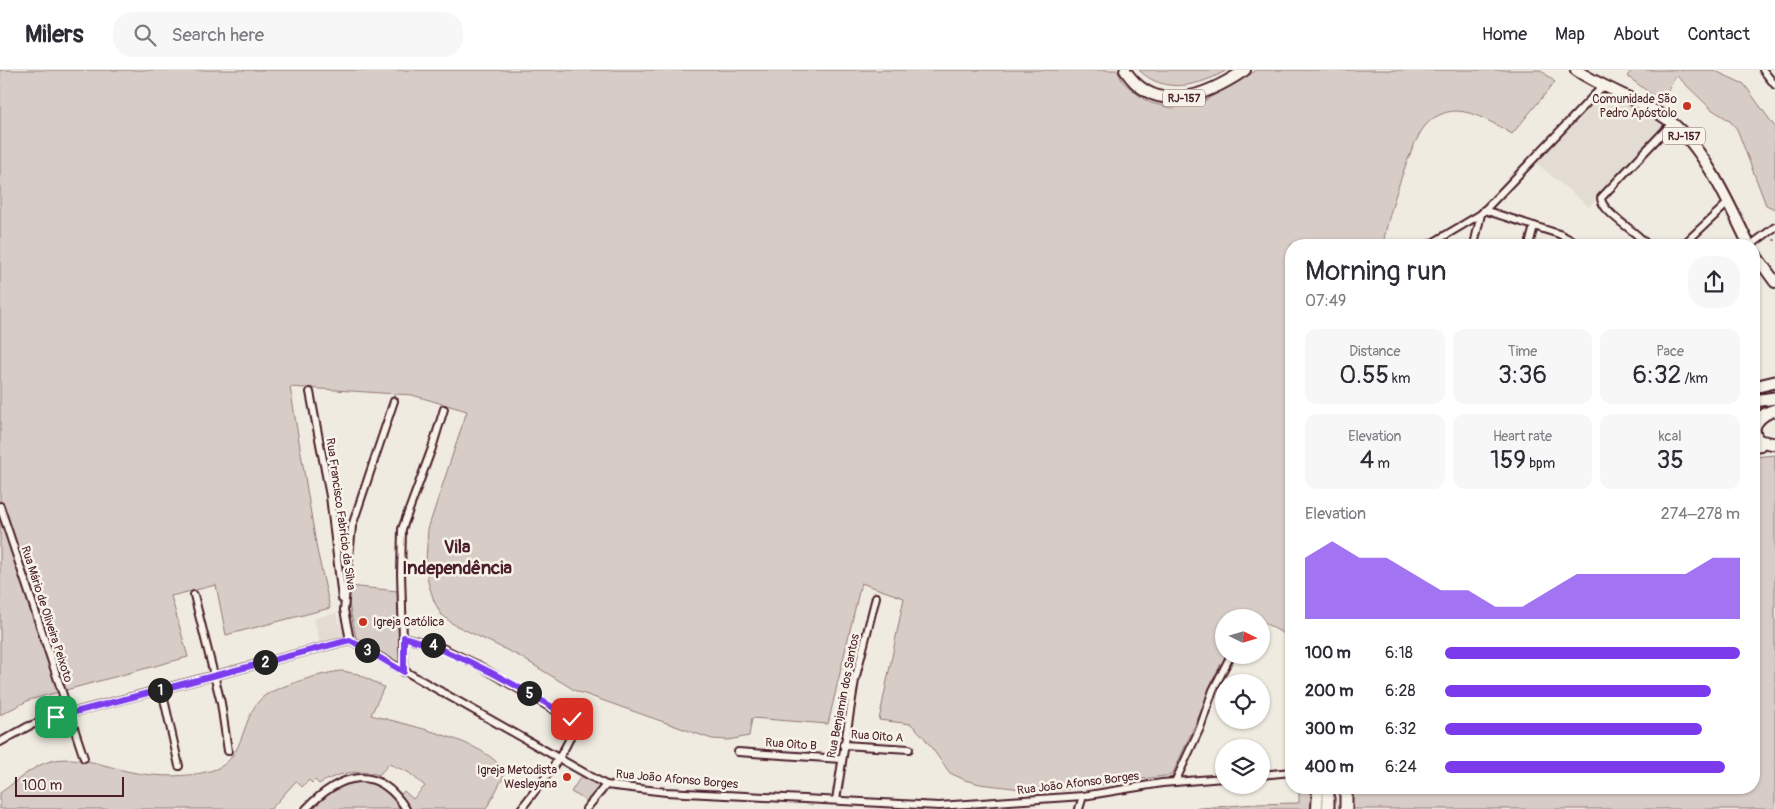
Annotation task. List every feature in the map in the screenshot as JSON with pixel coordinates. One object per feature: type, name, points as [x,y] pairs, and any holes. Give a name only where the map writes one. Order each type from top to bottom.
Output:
[{"type":"highway","points":[[1760,386],[1775,382]]},
{"type":"highway","points":[[1760,400],[1775,398]]},
{"type":"highway","points":[[1760,411],[1775,409]]},
{"type":"highway","points":[[1760,417],[1775,409]]},
{"type":"highway","points":[[1760,441],[1775,445]]},
{"type":"highway","points":[[1760,447],[1775,445]]},
{"type":"highway","points":[[1328,794],[1328,809]]},
{"type":"highway","points":[[1346,794],[1346,809]]},
{"type":"main road","name":"RJ-157","points":[[1125,70],[1134,81],[1151,92],[1184,98],[1204,94],[1245,70]]},
{"type":"main road","name":"RJ-157","points":[[1576,70],[1672,123],[1703,161],[1747,239]]},
{"type":"main road","points":[[1760,261],[1775,282]]},
{"type":"main road","points":[[1317,809],[1318,794]]},
{"type":"street","points":[[1764,70],[1775,85]]},
{"type":"street","points":[[1439,239],[1483,212],[1603,86]]},
{"type":"street","points":[[1640,239],[1604,207],[1600,201],[1604,193],[1672,123]]},
{"type":"street","points":[[1689,239],[1728,203]]},
{"type":"street","points":[[1483,212],[1534,226],[1569,239]]},
{"type":"street","points":[[1475,239],[1483,212]]},
{"type":"street","points":[[1531,239],[1534,226]]},
{"type":"street","points":[[1758,239],[1775,227]]},
{"type":"street","name":"Rua Francisco Fabrício da Silva","points":[[310,392],[327,478],[344,610]]},
{"type":"street","points":[[0,742],[29,726],[68,714],[350,640],[344,610],[352,526],[394,401]]},
{"type":"street","points":[[404,672],[401,574],[402,529],[432,448],[444,409]]},
{"type":"street","name":"Rua Mário de Oliveira Peixoto","points":[[0,506],[84,758]]},
{"type":"street","points":[[194,595],[215,675],[224,718],[228,751]]},
{"type":"street","name":"Rua Benjamin dos Santos","points":[[836,800],[855,680],[876,597]]},
{"type":"street","points":[[404,637],[440,648],[478,664],[572,719],[573,729],[560,758],[521,809]]},
{"type":"street","name":"Rua João Afonso Borges","points":[[350,640],[606,785],[666,792],[836,800],[888,806],[967,805],[1083,796],[1175,782],[1215,779]]},
{"type":"street","points":[[1175,782],[1227,664]]},
{"type":"street","points":[[162,690],[179,766]]},
{"type":"street","name":"Rua Oito A","points":[[844,745],[909,749]]},
{"type":"street","name":"Rua Oito B","points":[[738,752],[841,759]]},
{"type":"street","points":[[1270,774],[1285,773]]},
{"type":"street","points":[[306,809],[326,789],[348,780],[361,778],[377,780],[386,784],[406,809]]},
{"type":"street","points":[[586,809],[606,785]]},
{"type":"street","points":[[1079,809],[1083,796]]},
{"type":"shaded area","points":[[0,70],[1117,70],[1123,82],[1142,98],[1151,103],[1172,108],[1204,101],[1257,70],[1541,70],[1555,82],[1512,134],[1485,119],[1470,113],[1456,111],[1443,113],[1428,123],[1412,149],[1394,201],[1384,239],[1285,239],[1285,634],[1270,626],[1270,609],[1215,609],[1215,664],[1223,664],[1218,674],[1215,674],[1215,681],[1172,775],[1046,792],[980,784],[950,773],[923,736],[911,724],[879,720],[904,598],[861,583],[828,724],[752,718],[749,736],[728,740],[712,739],[576,691],[519,656],[453,624],[441,614],[434,601],[428,582],[426,561],[428,529],[467,411],[412,395],[290,387],[317,550],[330,608],[226,635],[216,585],[171,596],[188,657],[29,700],[0,715]]},
{"type":"shaded area","points":[[1139,70],[1227,70],[1194,84],[1171,85],[1149,78]]},
{"type":"shaded area","points":[[1632,70],[1713,70],[1744,84],[1775,127],[1775,209],[1766,205],[1737,129],[1729,120],[1711,109],[1676,75],[1662,102],[1627,76]]},
{"type":"shaded area","points":[[1608,94],[1667,125],[1589,207],[1535,162],[1602,95]]},
{"type":"shaded area","points":[[1775,455],[1775,809],[1350,809],[1349,794],[1760,794],[1760,456]]},
{"type":"shaded area","points":[[349,586],[398,591],[402,665],[356,638],[348,599]]},
{"type":"shaded area","points":[[336,613],[345,636],[339,637],[340,640],[320,645],[314,618]]},
{"type":"shaded area","points":[[342,671],[358,674],[384,687],[371,715],[424,729],[468,744],[499,764],[504,776],[486,809],[411,809],[400,795],[404,791],[413,799],[425,786],[408,772],[389,764],[379,775],[363,772],[348,773],[333,777],[319,784],[315,780],[312,783],[309,780],[302,787],[296,781],[271,809],[0,809],[0,793],[31,770],[44,763],[60,759],[78,760],[133,772],[169,776],[181,776],[216,769],[226,763],[233,755],[251,714],[263,697],[278,689],[301,681]]},
{"type":"shaded area","points":[[582,775],[601,786],[589,802],[571,792]]},
{"type":"shaded area","points":[[365,780],[376,784],[390,793],[399,809],[310,809],[335,790]]},
{"type":"shaded area","points":[[1299,794],[1316,794],[1315,809],[1188,809],[1256,804],[1299,803]]},
{"type":"place","name":"Comunidade São Pedro Apóstolo","points":[[1687,106]]},
{"type":"place","name":"Igreja Católica","points":[[363,622]]},
{"type":"place","name":"Igreja Metodista Wesleyana","points":[[567,777]]},
{"type":"district","name":"Vila Independência","points":[[457,557]]},
{"type":"route","points":[[56,717],[350,640],[404,672],[404,637],[454,653],[478,664],[572,719]]}]
